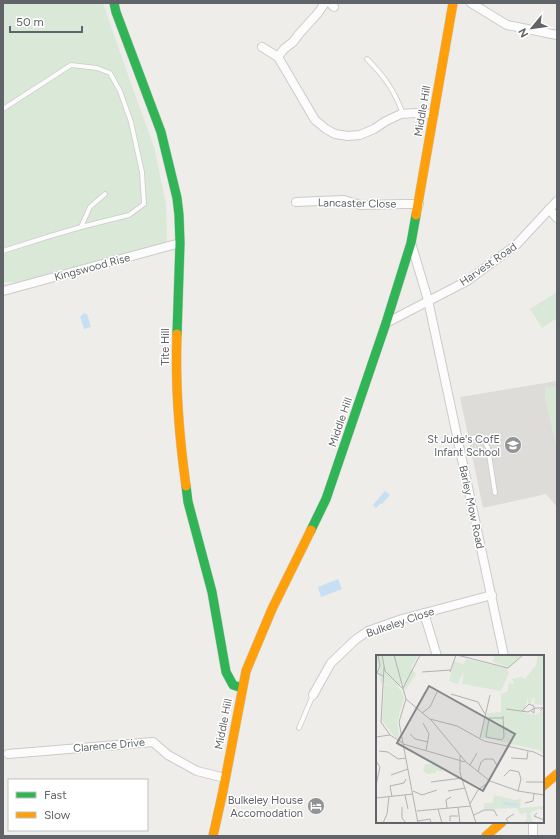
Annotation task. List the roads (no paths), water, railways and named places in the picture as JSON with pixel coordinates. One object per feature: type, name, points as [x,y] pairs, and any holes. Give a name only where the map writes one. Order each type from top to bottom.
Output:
[{"type":"street","name":"Tite Hill","points":[[114,3],[160,132],[177,198],[180,243],[176,353],[179,427],[184,473],[188,502],[212,592],[226,672],[233,685],[242,688]]},
{"type":"street","points":[[278,57],[284,49],[293,42],[325,3]]},
{"type":"street","name":"Middle Hill","points":[[213,836],[246,671],[272,609],[326,499],[412,243],[453,3]]},
{"type":"street","points":[[472,3],[507,24],[557,35]]},
{"type":"street","points":[[262,47],[278,57],[314,120],[335,134],[348,136],[360,135],[403,114],[434,114]]},
{"type":"street","name":"Lancaster Close","points":[[296,202],[344,200],[360,205],[419,204]]},
{"type":"street","name":"Harvest Road","points":[[386,323],[467,281],[516,245],[557,201]]},
{"type":"street","points":[[549,209],[557,218]]},
{"type":"street","name":"Kingswood Rise","points":[[3,291],[180,243]]},
{"type":"street","name":"Barley Mow Road","points":[[412,243],[428,300],[504,655]]},
{"type":"street","name":"Bulkeley Close","points":[[312,696],[331,664],[354,640],[368,631],[402,619],[492,595]]},
{"type":"street","points":[[424,613],[437,655]]},
{"type":"street","name":"Clarence Drive","points":[[8,754],[152,742],[168,755],[197,770],[225,778]]},
{"type":"street","points":[[544,785],[557,774]]},
{"type":"street","points":[[486,836],[501,823]]},
{"type":"street","points":[[533,823],[533,836]]},
{"type":"lane","points":[[367,59],[384,76],[393,90],[403,114]]},
{"type":"lane","points":[[3,109],[71,65],[97,68],[110,72],[120,92],[131,122],[142,172],[144,204],[129,216],[81,227],[3,251]]},
{"type":"lane","points":[[81,227],[90,207],[105,194]]},
{"type":"lane","points":[[458,442],[482,436],[488,448],[495,493]]},
{"type":"lane","points":[[299,728],[312,696]]},
{"type":"water","points":[[83,313],[87,314],[91,327],[84,329],[80,316],[82,316]]},
{"type":"water","points":[[385,491],[390,495],[376,508],[373,505]]},
{"type":"water","points":[[338,579],[342,589],[321,597],[318,587]]},
{"type":"place","name":"St Jude's CofE Infant School","points":[[513,445]]},
{"type":"place","name":"Bulkeley House Accomodation","points":[[316,806]]}]
